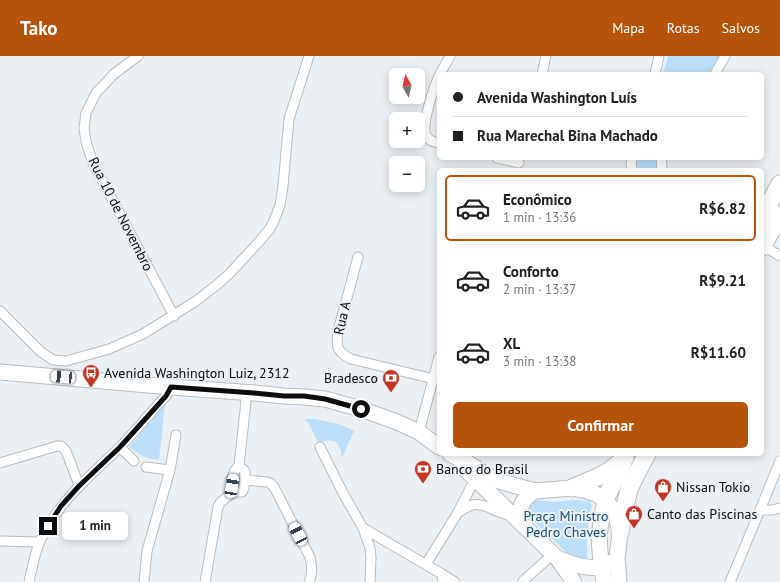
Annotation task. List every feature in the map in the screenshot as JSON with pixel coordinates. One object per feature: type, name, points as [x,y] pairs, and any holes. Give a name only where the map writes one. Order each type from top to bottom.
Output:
[{"type":"highway","points":[[764,213],[780,184]]},
{"type":"highway","points":[[764,243],[780,215]]},
{"type":"highway","points":[[572,488],[604,474],[626,456]]},
{"type":"highway","points":[[605,500],[626,456]]},
{"type":"highway","points":[[620,533],[630,488],[646,456]]},
{"type":"main road","points":[[0,372],[284,396],[304,396],[325,399],[339,402],[397,422],[419,432],[437,446]]},
{"type":"main road","points":[[451,456],[555,556],[574,582]]},
{"type":"main road","points":[[453,456],[468,463],[493,479],[513,485],[536,491],[572,488],[587,490],[605,500],[616,515],[620,533],[617,558],[619,582]]},
{"type":"main road","points":[[518,521],[521,506],[524,501],[528,496],[536,491]]},
{"type":"main road","points":[[604,582],[599,535],[605,500]]},
{"type":"main road","points":[[555,556],[568,563],[590,567],[602,567],[610,564],[617,558]]},
{"type":"street","name":"Rua 10 de Novembro","points":[[138,56],[114,74],[96,93],[86,113],[84,128],[86,142],[93,163],[174,316]]},
{"type":"street","points":[[0,311],[41,352],[53,360],[59,361],[77,358],[109,349],[144,334],[196,301],[230,273],[258,244],[269,230],[280,205],[289,119],[309,56]]},
{"type":"street","points":[[442,72],[450,56]]},
{"type":"street","points":[[542,72],[546,56]]},
{"type":"street","points":[[655,72],[659,56]]},
{"type":"street","points":[[716,72],[725,56]]},
{"type":"street","points":[[437,82],[431,99],[424,130],[429,140],[437,142]]},
{"type":"street","points":[[504,160],[519,164]]},
{"type":"street","points":[[764,247],[780,256]]},
{"type":"street","name":"Rua A","points":[[358,257],[338,331],[337,343],[340,352],[351,360],[434,379]]},
{"type":"street","points":[[419,432],[437,366]]},
{"type":"street","points":[[29,582],[40,542],[61,506],[79,486],[120,447],[166,396],[171,387]]},
{"type":"street","points":[[233,492],[231,488],[235,469],[239,466],[247,392]]},
{"type":"street","points":[[144,582],[147,551],[170,470],[176,435]]},
{"type":"street","points":[[0,463],[56,446],[61,446],[66,451],[79,486]]},
{"type":"street","points":[[320,446],[344,495],[363,528],[370,548],[370,582]]},
{"type":"street","points":[[120,447],[134,461]]},
{"type":"street","points":[[730,582],[780,461]]},
{"type":"street","points":[[205,582],[218,507],[220,503],[233,492],[242,492],[244,488],[245,472],[239,466]]},
{"type":"street","points":[[146,467],[170,470]]},
{"type":"street","points":[[426,564],[457,514],[475,479]]},
{"type":"street","points":[[244,480],[267,482],[272,484],[274,487],[310,556],[312,576],[309,582]]},
{"type":"street","points":[[457,514],[465,508],[476,504],[483,505],[518,521]]},
{"type":"street","points":[[760,510],[780,508]]},
{"type":"street","points":[[363,528],[426,564],[443,578],[455,582]]},
{"type":"street","points":[[0,541],[40,542]]},
{"type":"street","points":[[522,582],[555,556]]},
{"type":"green space","points":[[668,56],[720,56],[712,72],[664,72]]},
{"type":"green space","points":[[637,160],[658,160],[658,168],[637,168]]},
{"type":"green space","points":[[165,404],[159,460],[147,458],[129,447]]},
{"type":"green space","points":[[304,419],[315,419],[339,424],[354,431],[342,458],[338,444],[329,440],[318,442],[308,423]]},
{"type":"green space","name":"Praça Ministro Pedro Chaves","points":[[534,500],[553,502],[575,500],[590,501],[592,506],[589,517],[587,538],[587,559],[569,555],[528,516],[527,506]]},
{"type":"place","name":"Avenida Washington Luiz, 2312","points":[[91,388]]},
{"type":"place","name":"Bradesco","points":[[391,393]]},
{"type":"place","name":"Banco do Brasil","points":[[423,484]]},
{"type":"place","name":"Nissan Tokio","points":[[663,502]]},
{"type":"place","name":"Canto das Piscinas","points":[[634,529]]},
{"type":"route","points":[[48,526],[61,506],[79,486],[120,447],[166,396],[171,387],[284,396],[304,396],[339,402],[361,409]]}]
